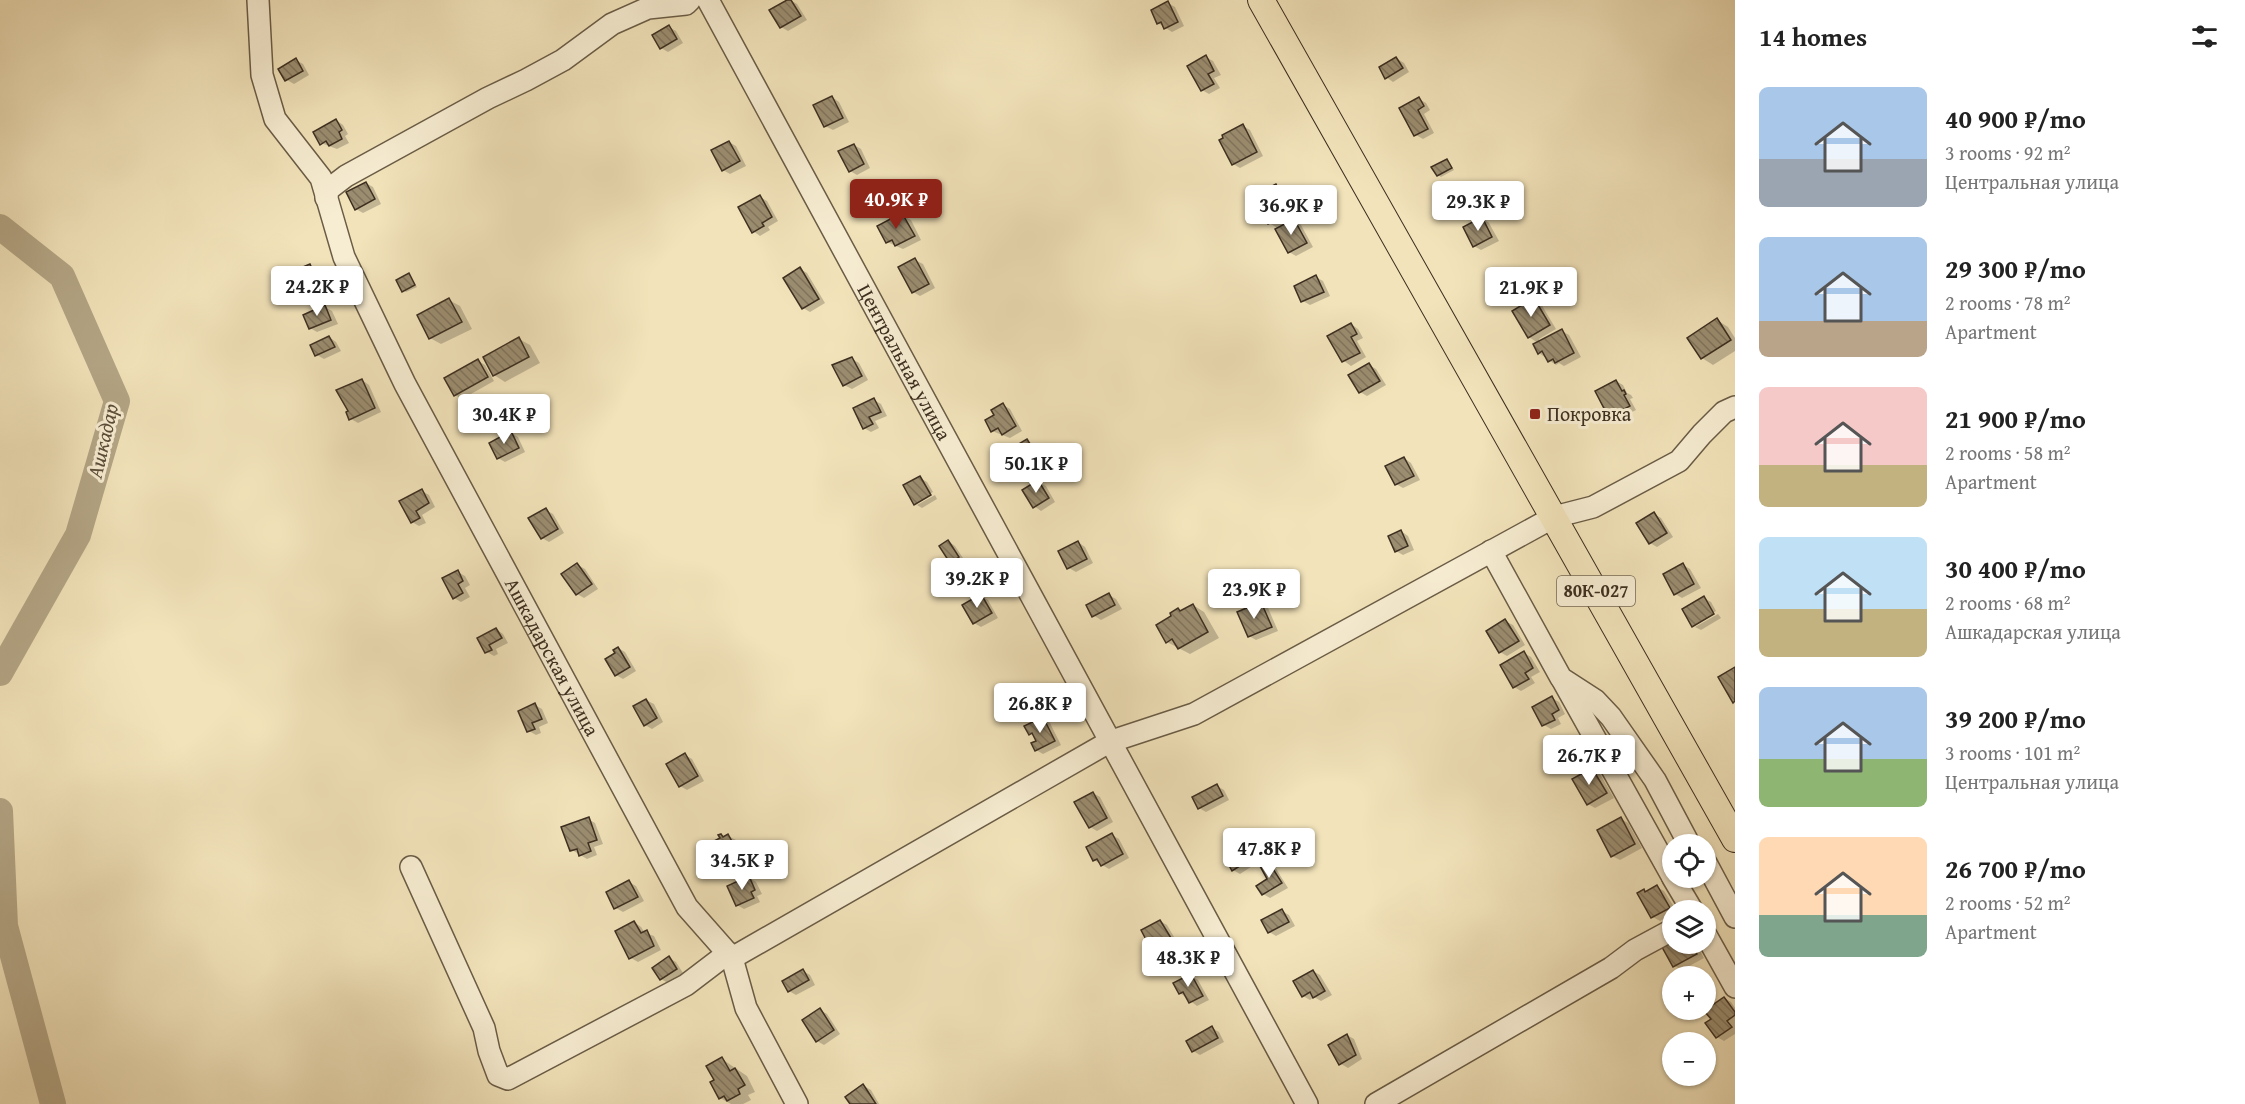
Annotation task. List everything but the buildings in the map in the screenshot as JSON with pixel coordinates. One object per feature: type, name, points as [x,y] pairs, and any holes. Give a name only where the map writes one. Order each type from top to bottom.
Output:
[{"type":"main road","name":"80К-027","points":[[1261,0],[1735,839]]},
{"type":"street","name":"Ашкадарская улица","points":[[258,0],[262,75],[275,119],[321,178],[344,257],[405,384],[687,907],[730,956],[746,1008],[797,1104]]},
{"type":"street","points":[[326,198],[329,189],[346,176],[562,60],[612,24],[648,8],[686,3],[690,0]]},
{"type":"street","name":"Центральная улица","points":[[708,0],[1307,1104]]},
{"type":"street","points":[[411,867],[484,1028],[489,1052],[498,1075],[508,1079],[686,985],[730,956],[1109,742],[1194,714],[1554,517],[1593,507],[1679,461],[1724,412],[1735,407]]},
{"type":"street","points":[[1491,551],[1662,857]]},
{"type":"street","points":[[1561,678],[1595,700],[1611,717],[1641,758],[1683,834]]},
{"type":"street","points":[[1716,883],[1735,917]]},
{"type":"street","points":[[1376,1104],[1611,968],[1635,950],[1662,935]]},
{"type":"street","points":[[1716,953],[1735,987]]},
{"type":"waterway","name":"Ашкадар","points":[[0,227],[62,276],[117,401],[78,535],[0,673]]},
{"type":"waterway","name":"Ашкадар","points":[[0,811],[5,926],[53,1104]]},
{"type":"place","name":"Покровка","points":[[1535,414]]}]
